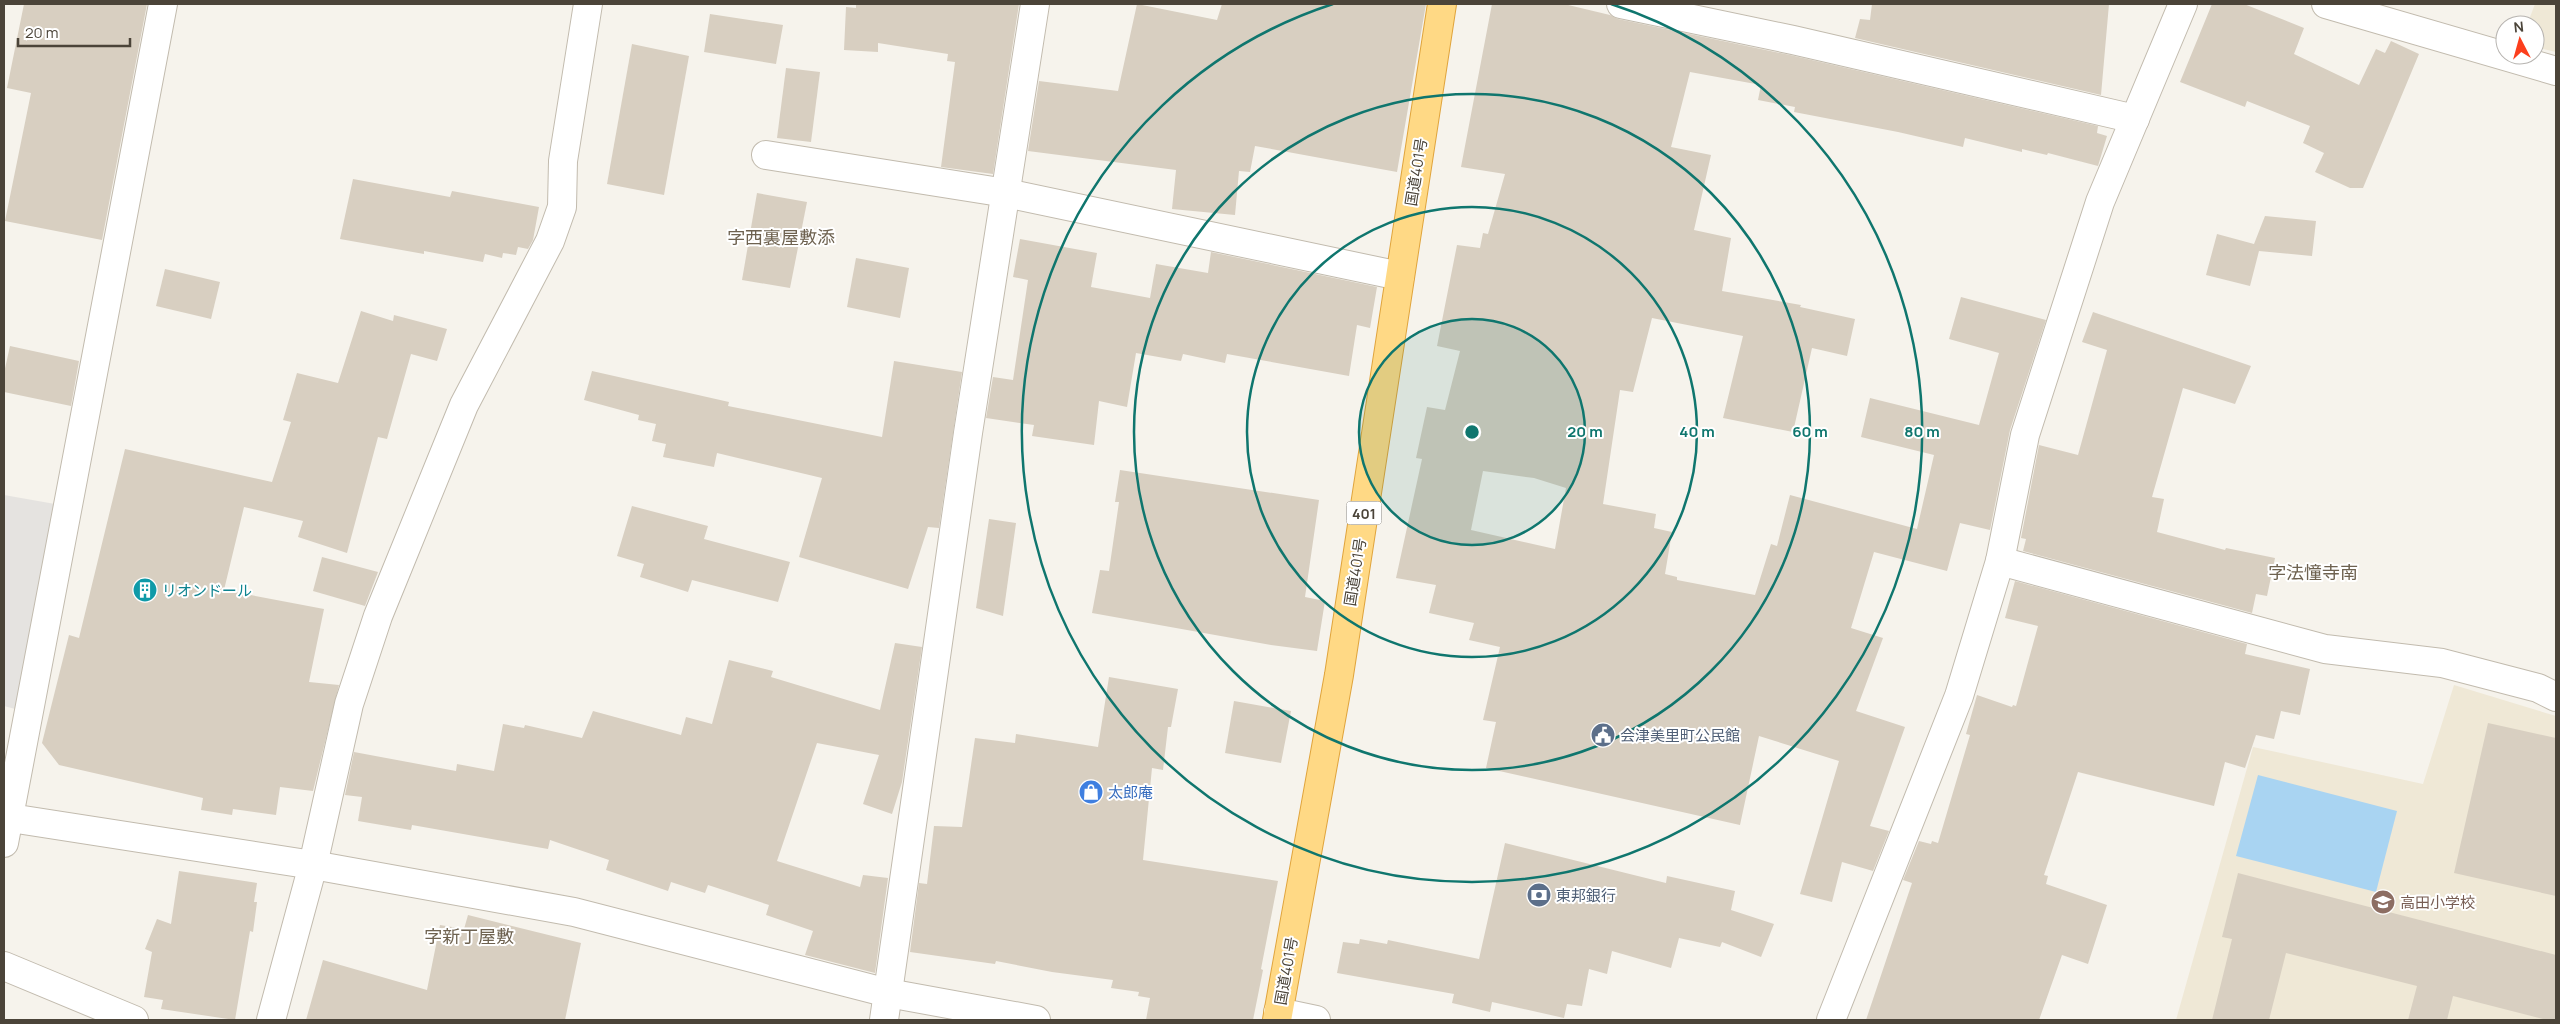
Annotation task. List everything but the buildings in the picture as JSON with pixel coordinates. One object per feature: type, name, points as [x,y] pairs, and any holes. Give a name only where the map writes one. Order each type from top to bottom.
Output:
[{"type":"highway","name":"国道401号","points":[[1278,1016],[1339,675],[1442,4]]},
{"type":"street","points":[[163,4],[5,826],[313,865],[574,912],[888,993],[1036,1020]]},
{"type":"street","points":[[271,1020],[313,865],[349,704],[378,616],[464,405],[550,241],[562,207],[563,161],[588,4]]},
{"type":"street","points":[[884,1020],[968,433],[1035,4]]},
{"type":"street","points":[[1621,4],[1803,42],[2135,119]]},
{"type":"street","points":[[1831,1020],[1959,696],[2000,561],[2025,435],[2100,202],[2183,4]]},
{"type":"street","points":[[2326,4],[2556,71]]},
{"type":"street","points":[[766,155],[1006,193],[1400,276]]},
{"type":"street","points":[[2000,561],[2325,649],[2442,664],[2538,688],[2556,697]]},
{"type":"street","points":[[4,966],[134,1020]]},
{"type":"street","points":[[1278,1016],[1316,1020]]},
{"type":"shaded area","points":[[2535,4],[2556,4],[2556,52],[2545,49],[2545,15],[2531,15]]},
{"type":"shaded area","points":[[4,495],[55,504],[19,710],[4,706]]},
{"type":"shaded area","name":"高田小学校","points":[[2454,685],[2556,716],[2556,1020],[2176,1020],[2253,747],[2423,784]]},
{"type":"water","points":[[2258,775],[2397,811],[2376,892],[2236,856]]},
{"type":"place","name":"リオンドール","points":[[145,590]]},
{"type":"place","name":"会津美里町公民館","points":[[1603,735]]},
{"type":"place","name":"太郎庵","points":[[1091,792]]},
{"type":"place","name":"東邦銀行","points":[[1539,895]]},
{"type":"place","name":"高田小学校","points":[[2383,902]]},
{"type":"district","name":"字西裏屋敷添","points":[[781,237]]},
{"type":"district","name":"字法憧寺南","points":[[2313,572]]},
{"type":"district","name":"字新丁屋敷","points":[[469,936]]}]
